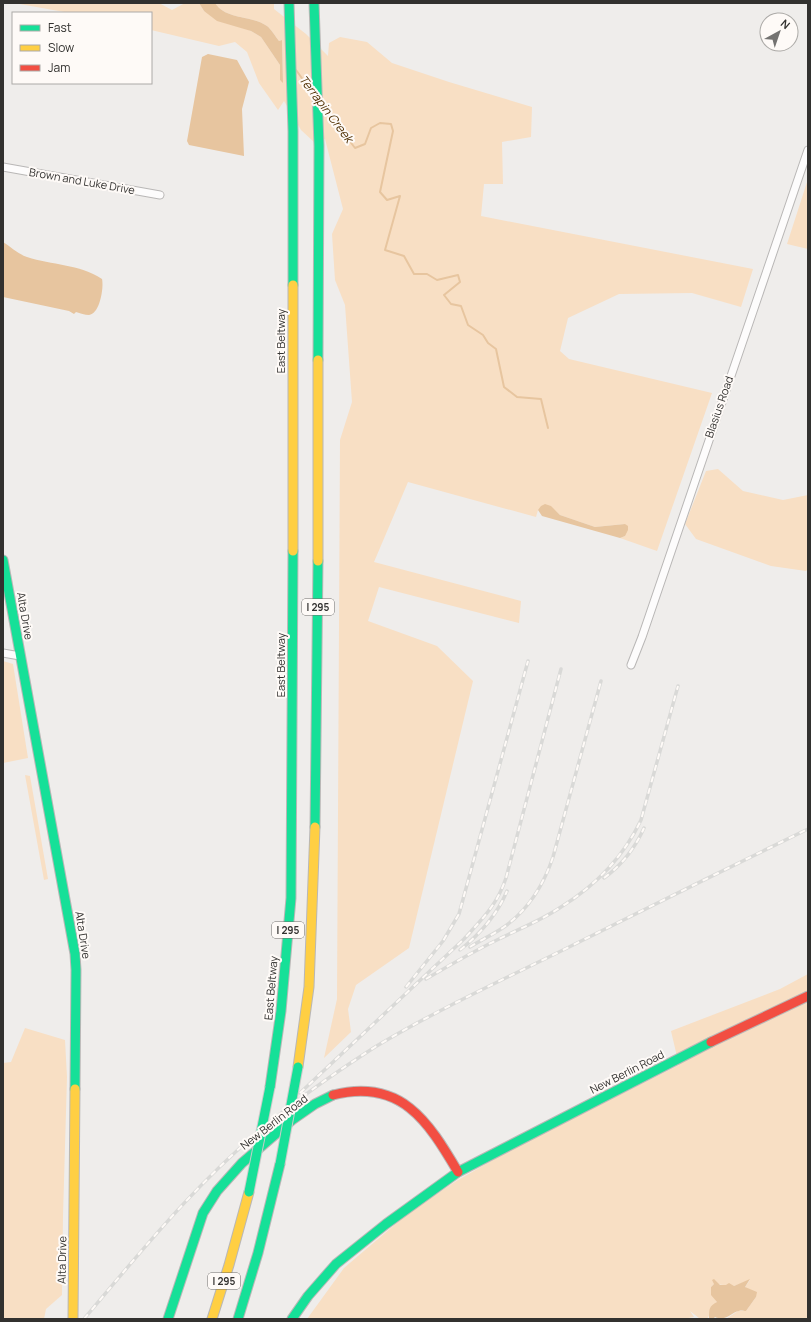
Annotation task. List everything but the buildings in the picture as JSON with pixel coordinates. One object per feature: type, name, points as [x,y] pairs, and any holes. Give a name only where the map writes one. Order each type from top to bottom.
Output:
[{"type":"main road","name":"I 295","points":[[238,1319],[258,1253],[280,1164],[298,1067],[309,987],[314,869],[318,639],[319,146],[314,3]]},
{"type":"main road","name":"East Beltway","points":[[212,1319],[229,1265],[259,1146],[270,1087],[281,1011],[291,898],[293,708],[293,131],[289,5]]},
{"type":"main road","name":"Alta Drive","points":[[3,560],[76,970],[73,1319]]},
{"type":"main road","name":"New Berlin Road","points":[[292,1319],[308,1296],[336,1264],[386,1224],[458,1172],[719,1038],[808,996]]},
{"type":"main road","name":"New Berlin Road","points":[[168,1319],[203,1213],[209,1200],[220,1185],[247,1158],[283,1128],[319,1102],[331,1096],[363,1091],[378,1093],[394,1098],[419,1114],[426,1122],[458,1172]]},
{"type":"street","name":"Blasius Road","points":[[631,665],[642,637],[808,150]]},
{"type":"street","name":"Brown and Luke Drive","points":[[3,167],[160,195]]},
{"type":"street","points":[[3,652],[20,656]]},
{"type":"shaded area","points":[[14,3],[159,3],[172,10],[185,3],[199,3],[204,11],[251,31],[261,37],[280,65],[280,80],[283,82],[282,40],[279,41],[267,26],[254,20],[232,15],[220,8],[215,3],[274,3],[274,9],[306,34],[328,56],[329,43],[340,37],[367,42],[392,63],[532,107],[531,137],[502,142],[503,184],[484,184],[481,216],[753,269],[741,307],[692,293],[619,294],[568,318],[560,351],[569,359],[712,393],[657,551],[620,538],[625,536],[625,524],[595,527],[560,515],[551,507],[538,510],[536,517],[408,482],[374,562],[521,601],[519,623],[379,587],[368,621],[437,646],[473,681],[409,948],[356,985],[348,1009],[351,1032],[324,1058],[337,999],[340,440],[352,402],[345,305],[335,280],[332,234],[343,209],[325,139],[314,142],[301,130],[284,101],[278,110],[259,83],[247,52],[235,42],[219,46],[152,30],[152,12],[64,12]]},
{"type":"shaded area","points":[[199,3],[215,3],[220,8],[232,15],[261,23],[268,27],[279,41],[282,40],[283,83],[280,80],[280,65],[261,37],[251,31],[217,21],[204,11]]},
{"type":"shaded area","points":[[208,54],[237,60],[249,82],[242,109],[244,156],[189,145],[187,141],[202,57]]},
{"type":"shaded area","points":[[808,179],[808,249],[787,244]]},
{"type":"shaded area","points":[[3,242],[24,256],[84,270],[102,279],[102,294],[96,310],[89,315],[76,312],[74,314],[69,311],[3,297]]},
{"type":"shaded area","points":[[718,469],[743,491],[783,500],[808,495],[808,569],[806,571],[771,566],[696,539],[685,524],[706,471]]},
{"type":"shaded area","points":[[545,504],[551,506],[560,515],[595,527],[625,524],[628,526],[628,530],[625,536],[620,538],[542,516],[538,510]]},
{"type":"shaded area","points":[[3,661],[13,664],[28,758],[3,763]]},
{"type":"shaded area","points":[[25,775],[30,776],[48,879],[44,880]]},
{"type":"shaded area","points":[[808,974],[808,1319],[726,1319],[738,1311],[746,1311],[756,1297],[745,1287],[750,1280],[734,1286],[714,1284],[711,1287],[717,1302],[707,1319],[699,1318],[690,1311],[694,1317],[679,1318],[680,1319],[307,1319],[344,1268],[412,1210],[458,1180],[507,1152],[679,1065],[671,1031],[780,989]]},
{"type":"shaded area","points":[[25,1028],[65,1040],[67,1077],[62,1295],[46,1309],[44,1319],[3,1319],[3,1063],[11,1062]]},
{"type":"shaded area","points":[[714,1279],[720,1285],[726,1285],[729,1283],[734,1286],[750,1279],[745,1287],[757,1292],[756,1297],[746,1311],[736,1312],[726,1318],[715,1317],[713,1319],[707,1319],[709,1318],[709,1310],[711,1306],[717,1302],[711,1295],[711,1287],[714,1284],[712,1280]]},
{"type":"waterway","name":"Terrapin Creek","points":[[296,70],[312,92]]},
{"type":"waterway","name":"Terrapin Creek","points":[[322,105],[355,148],[365,144],[371,128],[380,123],[391,124],[393,131],[380,192],[387,200],[400,196],[385,250],[404,256],[414,274],[427,274],[437,280],[458,275],[460,282],[444,295],[451,304],[461,306],[468,325],[483,335],[488,343],[496,349],[504,387],[517,397],[541,399],[548,428]]},
{"type":"railway","points":[[406,987],[443,941],[459,914],[528,661]]},
{"type":"railway","points":[[300,1093],[464,939],[494,904],[506,878],[561,669]]},
{"type":"railway","points":[[470,947],[500,930],[521,913],[534,896],[545,877],[553,857],[601,681]]},
{"type":"railway","points":[[426,979],[480,948],[554,912],[574,899],[597,880],[617,858],[626,846],[641,820],[678,686]]},
{"type":"railway","points":[[604,878],[617,868],[627,856],[644,828]]},
{"type":"railway","points":[[84,1319],[154,1236],[203,1183],[256,1134],[306,1094],[340,1070],[397,1034],[442,1010],[808,829]]},
{"type":"railway","points":[[460,950],[487,924],[503,900],[507,891]]},
{"type":"traffic: fast","points":[[289,3],[293,131],[293,285]]},
{"type":"traffic: fast","points":[[314,3],[319,146],[318,360]]},
{"type":"traffic: fast","points":[[270,1087],[281,1011],[291,898],[293,551]]},
{"type":"traffic: fast","points":[[3,560],[75,954],[75,1089]]},
{"type":"traffic: fast","points":[[315,827],[318,561]]},
{"type":"traffic: fast","points":[[292,1319],[308,1296],[336,1264],[386,1224],[458,1172],[711,1042]]},
{"type":"traffic: fast","points":[[280,1164],[298,1067]]},
{"type":"traffic: fast","points":[[249,1192],[270,1087]]},
{"type":"traffic: fast","points":[[168,1319],[203,1213],[217,1191],[242,1163],[292,1120],[315,1104],[333,1095]]},
{"type":"traffic: fast","points":[[238,1319],[258,1253],[280,1164]]},
{"type":"traffic: slow","points":[[293,285],[293,551]]},
{"type":"traffic: slow","points":[[318,360],[318,561]]},
{"type":"traffic: slow","points":[[298,1067],[309,987],[315,827]]},
{"type":"traffic: slow","points":[[73,1319],[75,1089]]},
{"type":"traffic: slow","points":[[212,1319],[229,1265],[249,1192]]},
{"type":"traffic: jam","points":[[711,1042],[808,996]]},
{"type":"traffic: jam","points":[[333,1095],[357,1091],[377,1093],[395,1098],[410,1108],[423,1121],[447,1153],[458,1172]]}]
